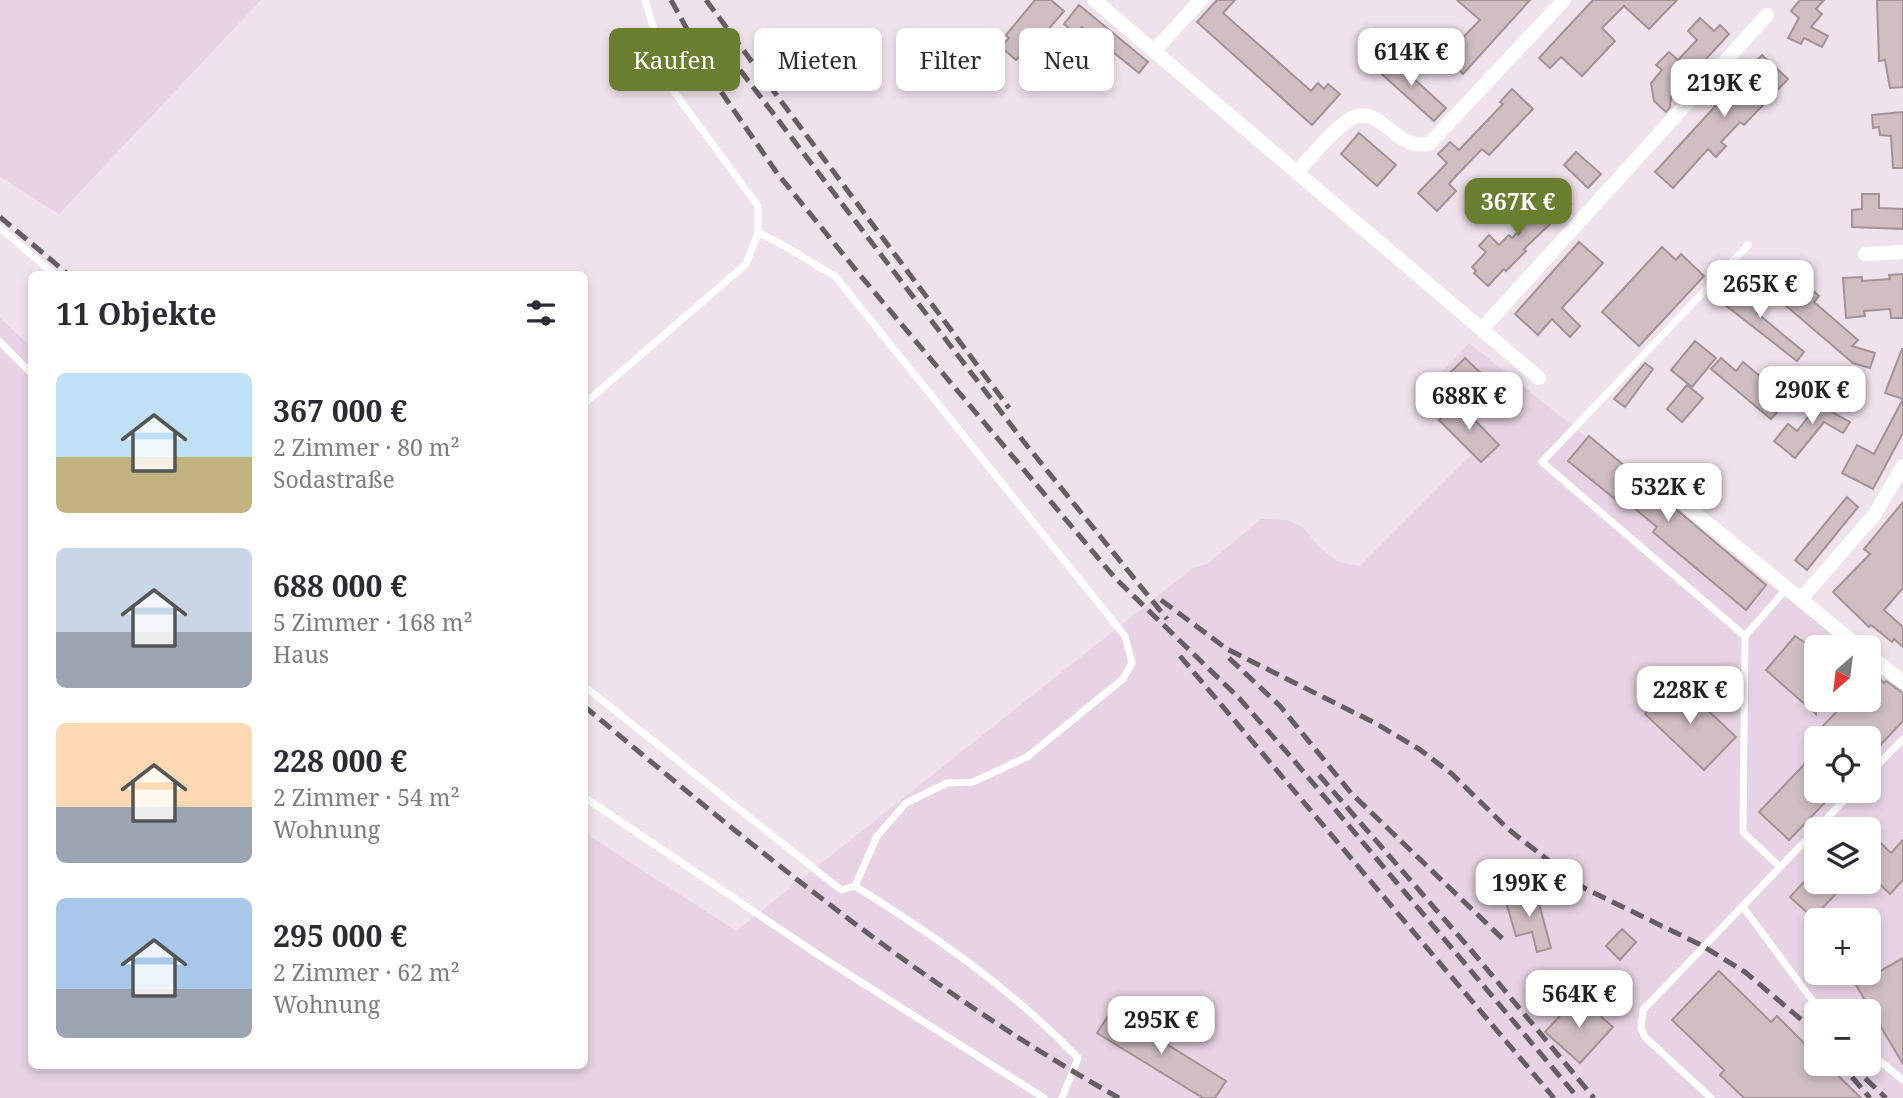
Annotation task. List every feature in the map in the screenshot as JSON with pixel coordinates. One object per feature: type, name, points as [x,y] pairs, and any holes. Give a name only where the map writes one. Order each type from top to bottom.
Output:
[{"type":"street","points":[[1094,0],[1539,378]]},
{"type":"street","points":[[1154,51],[1201,0]]},
{"type":"street","points":[[1297,172],[1349,119],[1362,115],[1375,117],[1402,141],[1417,146],[1429,144],[1564,0]]},
{"type":"street","points":[[1482,328],[1768,15]]},
{"type":"street","points":[[1865,254],[1903,252]]},
{"type":"street","points":[[1801,599],[1875,514],[1903,466]]},
{"type":"street","points":[[1650,476],[1844,635]]},
{"type":"street","points":[[1881,664],[1903,682]]},
{"type":"lane","points":[[588,401],[746,264],[758,233],[758,206],[672,89],[645,0]]},
{"type":"lane","points":[[0,228],[50,271]]},
{"type":"lane","points":[[758,233],[786,244],[809,263],[835,276],[1125,636],[1132,663],[1124,679],[1027,757],[973,782],[947,783],[906,803],[877,836],[855,886]]},
{"type":"lane","points":[[1745,636],[1542,462],[1748,245]]},
{"type":"lane","points":[[0,342],[28,370]]},
{"type":"lane","points":[[1780,867],[1743,832],[1745,636],[1787,588]]},
{"type":"lane","points":[[588,689],[841,890],[855,886],[981,970],[1056,1035],[1078,1058],[1062,1098]]},
{"type":"lane","points":[[1881,761],[1903,738]]},
{"type":"lane","points":[[588,800],[823,958],[1044,1098]]},
{"type":"lane","points":[[1711,1098],[1645,1037],[1641,1018],[1643,1010],[1841,803]]},
{"type":"lane","points":[[1743,906],[1811,999]]},
{"type":"lane","points":[[1881,1062],[1903,1080]]},
{"type":"shaded area","points":[[0,0],[261,0],[59,214],[0,177]]},
{"type":"shaded area","points":[[0,318],[28,344],[28,1069],[588,1069],[588,835],[736,931],[1193,568],[1207,564],[1261,519],[1286,520],[1303,527],[1320,548],[1338,562],[1360,566],[1471,455],[1436,419],[1459,397],[1438,376],[1469,343],[1833,635],[1804,635],[1804,712],[1881,712],[1881,675],[1903,692],[1903,1098],[0,1098]]},
{"type":"building","points":[[1035,0],[1051,0],[1064,11],[1049,28],[1019,28],[1019,57],[1016,60],[1005,50],[1005,42],[1009,38],[1006,35]]},
{"type":"building","points":[[1217,0],[1235,0],[1223,13],[1311,91],[1318,83],[1324,89],[1328,84],[1340,94],[1312,125],[1197,22]]},
{"type":"building","points":[[1457,0],[1530,0],[1463,74],[1445,56],[1480,20]]},
{"type":"building","points":[[1593,0],[1677,0],[1649,29],[1624,6],[1602,28],[1615,41],[1582,76],[1561,57],[1550,68],[1539,58]]},
{"type":"building","points":[[1800,0],[1824,0],[1816,9],[1822,14],[1811,27],[1828,36],[1822,47],[1804,38],[1801,44],[1788,38],[1799,18],[1791,11]]},
{"type":"building","points":[[1877,0],[1903,0],[1903,87],[1890,88],[1885,60],[1879,61]]},
{"type":"building","points":[[1079,5],[1107,28],[1069,28],[1064,24]]},
{"type":"building","points":[[1700,18],[1714,31],[1720,25],[1729,34],[1671,97],[1670,107],[1666,112],[1654,101],[1651,83],[1662,70],[1656,65],[1669,52],[1678,60],[1697,40],[1688,31]]},
{"type":"building","points":[[1114,34],[1148,62],[1139,73],[1114,53]]},
{"type":"building","points":[[1762,55],[1788,79],[1744,125],[1740,122],[1721,142],[1726,146],[1716,157],[1708,149],[1673,188],[1655,172]]},
{"type":"building","points":[[1389,56],[1446,108],[1434,121],[1376,69]]},
{"type":"building","points":[[1512,89],[1533,109],[1489,155],[1482,149],[1455,177],[1449,184],[1456,191],[1437,211],[1418,193],[1447,163],[1438,154],[1450,142],[1459,150],[1503,104],[1500,102]]},
{"type":"building","points":[[1903,112],[1903,168],[1893,168],[1891,136],[1880,135],[1879,127],[1873,128],[1872,115]]},
{"type":"building","points":[[1359,133],[1396,165],[1377,186],[1341,154]]},
{"type":"building","points":[[1576,152],[1601,174],[1588,188],[1564,165]]},
{"type":"building","points":[[1543,186],[1557,200],[1562,196],[1571,204],[1488,286],[1474,273],[1476,271],[1472,267],[1486,252],[1479,246],[1489,235],[1499,245],[1509,235],[1512,238],[1540,209],[1530,200]]},
{"type":"building","points":[[1862,194],[1879,194],[1879,208],[1903,209],[1903,229],[1852,227],[1852,210],[1862,209]]},
{"type":"building","points":[[1579,242],[1603,263],[1562,308],[1580,326],[1570,337],[1552,319],[1538,335],[1515,314]]},
{"type":"building","points":[[1662,247],[1676,260],[1681,254],[1704,276],[1639,346],[1602,312]]},
{"type":"building","points":[[1790,272],[1819,296],[1814,302],[1858,340],[1852,346],[1875,353],[1870,368],[1853,363],[1771,293]]},
{"type":"building","points":[[1903,274],[1903,318],[1891,318],[1890,309],[1864,311],[1865,316],[1846,318],[1843,278],[1862,277],[1862,281],[1890,279],[1889,275]]},
{"type":"building","points":[[1740,284],[1764,305],[1757,313],[1804,352],[1797,361],[1724,304]]},
{"type":"building","points":[[1695,341],[1716,358],[1692,387],[1671,370]]},
{"type":"building","points":[[1903,349],[1903,399],[1885,393]]},
{"type":"building","points":[[1465,358],[1484,376],[1462,398],[1444,379]]},
{"type":"building","points":[[1721,358],[1736,371],[1743,362],[1774,388],[1767,396],[1781,408],[1771,419],[1711,369]]},
{"type":"building","points":[[1645,363],[1653,369],[1625,407],[1614,399]]},
{"type":"building","points":[[1687,385],[1703,398],[1682,422],[1667,409]]},
{"type":"building","points":[[1829,391],[1841,401],[1832,412],[1850,422],[1843,433],[1824,422],[1795,458],[1774,441],[1788,424],[1797,431]]},
{"type":"building","points":[[1903,399],[1903,433],[1873,489],[1842,473],[1857,445],[1874,454]]},
{"type":"building","points":[[1457,402],[1499,445],[1481,462],[1439,420]]},
{"type":"building","points":[[1589,436],[1766,585],[1746,610],[1653,532],[1657,527],[1628,503],[1625,507],[1568,461]]},
{"type":"building","points":[[1847,497],[1858,507],[1807,570],[1795,560]]},
{"type":"building","points":[[1903,502],[1903,588],[1884,610],[1903,627],[1903,647],[1894,639],[1892,642],[1871,625],[1869,627],[1833,592],[1870,554],[1864,549]]},
{"type":"building","points":[[1795,636],[1804,642],[1804,703],[1766,670]]},
{"type":"building","points":[[1881,680],[1903,693],[1903,721],[1881,744],[1881,726],[1823,726],[1836,712],[1881,712]]},
{"type":"building","points":[[1677,681],[1736,737],[1704,770],[1645,714]]},
{"type":"building","points":[[1804,765],[1804,803],[1824,803],[1811,817],[1804,817],[1804,824],[1789,840],[1759,812]]},
{"type":"building","points":[[1903,840],[1903,880],[1890,894],[1881,885],[1881,843],[1891,853]]},
{"type":"building","points":[[1804,882],[1804,894],[1836,894],[1822,908],[1804,910],[1790,897]]},
{"type":"building","points":[[1535,889],[1551,948],[1537,952],[1532,932],[1516,936],[1506,902],[1523,898],[1521,893]]},
{"type":"building","points":[[1622,929],[1636,942],[1620,960],[1606,946]]},
{"type":"building","points":[[1903,958],[1903,1064],[1881,1027],[1881,999],[1864,999],[1856,985],[1881,985],[1881,971]]},
{"type":"building","points":[[1719,971],[1771,1022],[1777,1016],[1804,1043],[1804,1076],[1838,1076],[1861,1098],[1744,1098],[1720,1075],[1724,1070],[1672,1020]]},
{"type":"building","points":[[1578,996],[1613,1027],[1580,1063],[1545,1032]]},
{"type":"building","points":[[1112,1010],[1226,1081],[1215,1098],[1203,1098],[1097,1033]]},
{"type":"railway","points":[[671,0],[722,93],[777,173],[860,275],[1115,578],[1239,698],[1291,757],[1578,1098]]},
{"type":"railway","points":[[706,0],[1009,408]]},
{"type":"railway","points":[[740,70],[1024,442],[1167,619]]},
{"type":"railway","points":[[0,217],[64,271]]},
{"type":"railway","points":[[1161,600],[1227,649],[1375,723],[1419,749],[1452,774],[1508,829],[1584,888],[1701,945],[1745,972],[1804,1022]]},
{"type":"railway","points":[[1180,656],[1554,1098]]},
{"type":"railway","points":[[1229,658],[1280,706],[1351,793],[1507,943]]},
{"type":"railway","points":[[588,709],[777,864],[909,964],[1047,1056],[1119,1098]]},
{"type":"railway","points":[[1319,775],[1471,950],[1594,1098]]},
{"type":"railway","points":[[1863,1076],[1886,1098]]},
{"type":"railway","points":[[1852,1077],[1870,1098]]}]
